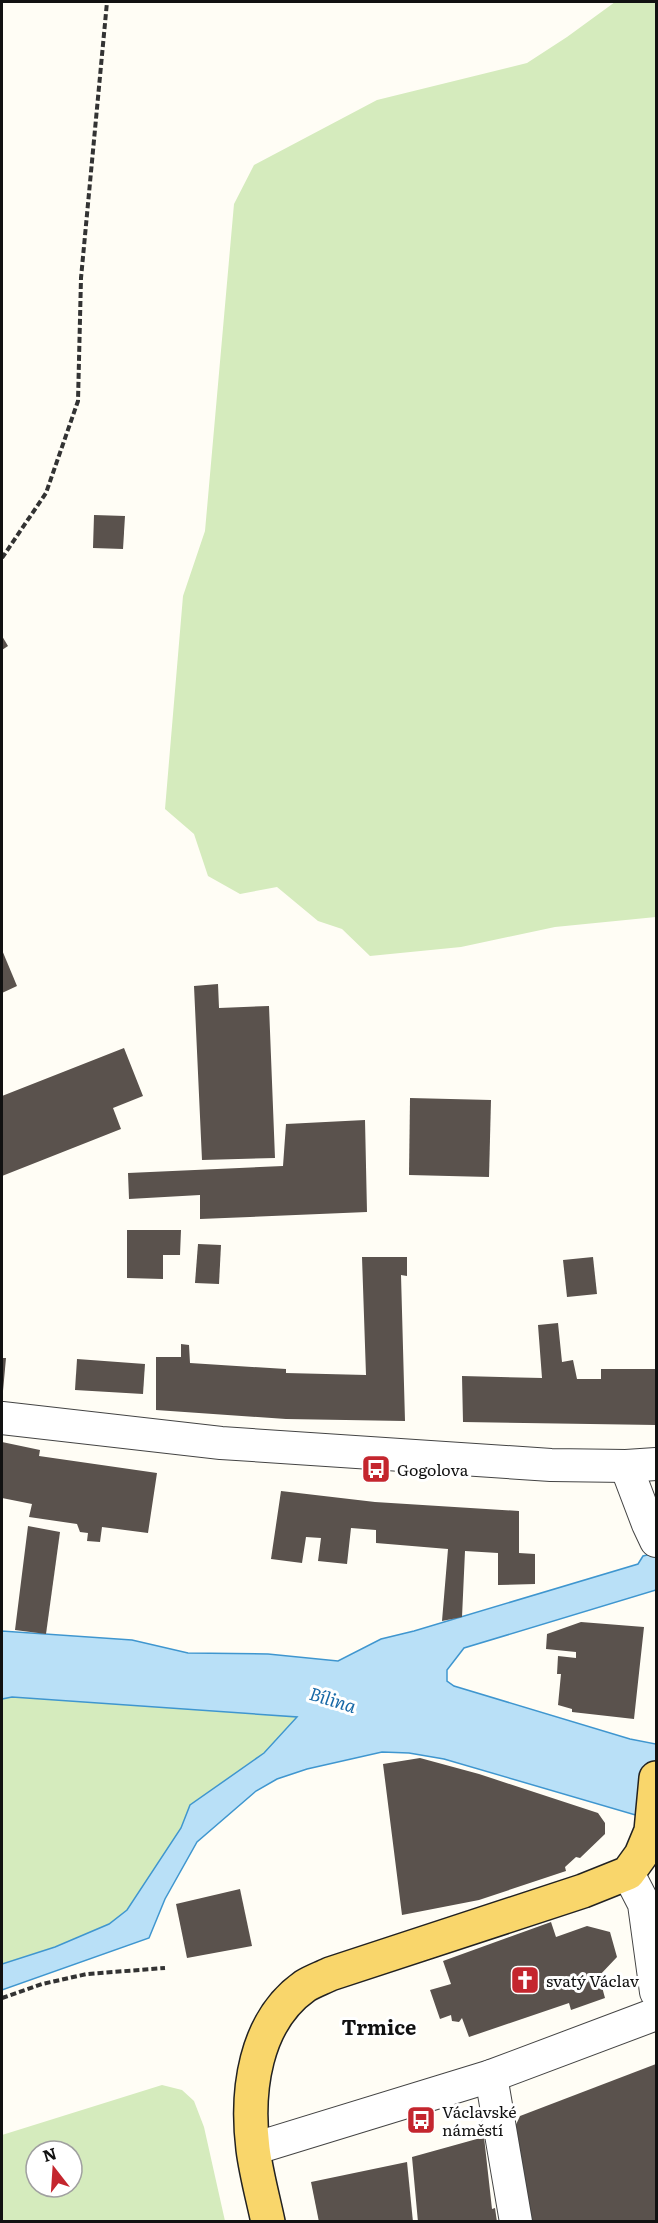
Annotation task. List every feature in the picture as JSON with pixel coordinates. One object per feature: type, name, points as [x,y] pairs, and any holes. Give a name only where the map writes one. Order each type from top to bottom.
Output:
[{"type":"main road","points":[[268,2222],[253,2149],[251,2106],[255,2067],[267,2029],[284,2007],[305,1986],[330,1974],[583,1892],[628,1873],[641,1855],[651,1831],[657,1778]]},
{"type":"street","points":[[2,1418],[221,1443],[551,1465],[641,1465],[652,1532]]},
{"type":"street","points":[[628,1873],[644,1904],[657,1992]]},
{"type":"street","points":[[253,2149],[491,2076],[657,2014]]},
{"type":"street","points":[[491,2076],[516,2222]]},
{"type":"path","points":[[2,558],[46,493],[78,401],[81,278],[106,2]]},
{"type":"path","points":[[2,1998],[42,1983],[87,1974],[165,1968]]},
{"type":"green space","points":[[615,2],[656,2],[656,917],[555,927],[461,947],[370,956],[342,929],[318,921],[277,887],[240,894],[208,876],[194,834],[165,809],[183,596],[205,531],[234,204],[254,165],[377,100],[527,63]]},
{"type":"green space","points":[[12,1697],[298,1716],[264,1753],[190,1805],[181,1828],[127,1910],[109,1924],[55,1947],[2,1964],[2,1699]]},
{"type":"green space","points":[[162,2085],[182,2090],[194,2101],[204,2127],[225,2221],[2,2221],[2,2135]]},
{"type":"water","name":"Bílina","points":[[656,1553],[656,1590],[464,1648],[447,1670],[447,1681],[454,1686],[630,1739],[656,1744],[656,1821],[444,1759],[409,1753],[382,1752],[307,1769],[277,1779],[256,1791],[197,1842],[165,1899],[149,1938],[2,1990],[2,1964],[55,1947],[109,1924],[127,1910],[181,1828],[190,1805],[264,1753],[297,1717],[12,1697],[2,1699],[2,1631],[132,1640],[188,1653],[268,1654],[338,1661],[381,1639],[638,1564],[643,1556]]},
{"type":"building","points":[[94,515],[125,516],[123,549],[93,548]]},
{"type":"building","points":[[2,636],[8,646],[2,650]]},
{"type":"building","points":[[2,950],[17,986],[2,993]]},
{"type":"building","points":[[218,984],[219,1008],[269,1006],[275,1158],[202,1160],[194,986]]},
{"type":"building","points":[[124,1048],[143,1096],[113,1108],[121,1129],[2,1176],[2,1096]]},
{"type":"building","points":[[410,1098],[491,1100],[489,1177],[409,1175]]},
{"type":"building","points":[[365,1120],[367,1212],[200,1219],[200,1195],[129,1199],[128,1173],[283,1166],[286,1124]]},
{"type":"building","points":[[127,1230],[181,1230],[180,1255],[163,1255],[163,1279],[127,1278]]},
{"type":"building","points":[[198,1244],[221,1245],[219,1284],[195,1283]]},
{"type":"building","points":[[362,1257],[407,1257],[407,1276],[401,1275],[405,1421],[286,1419],[156,1410],[156,1357],[181,1357],[181,1344],[189,1345],[190,1363],[286,1369],[286,1373],[366,1375]]},
{"type":"building","points":[[593,1257],[597,1294],[567,1297],[563,1260]]},
{"type":"building","points":[[558,1323],[562,1362],[573,1360],[577,1379],[601,1379],[601,1369],[656,1369],[656,1425],[463,1422],[462,1376],[542,1378],[538,1325]]},
{"type":"building","points":[[2,1358],[6,1358],[3,1391],[2,1391]]},
{"type":"building","points":[[77,1359],[145,1364],[143,1394],[75,1390]]},
{"type":"building","points":[[2,1442],[40,1450],[39,1456],[157,1473],[148,1533],[102,1527],[100,1542],[87,1541],[88,1533],[80,1532],[77,1524],[29,1517],[32,1504],[2,1498]]},
{"type":"building","points":[[281,1491],[375,1502],[519,1511],[519,1553],[535,1554],[535,1584],[498,1585],[498,1553],[465,1551],[462,1617],[442,1621],[448,1549],[376,1543],[376,1530],[351,1528],[347,1564],[318,1561],[321,1538],[306,1537],[302,1563],[271,1559]]},
{"type":"building","points":[[28,1526],[60,1532],[46,1634],[15,1630]]},
{"type":"building","points":[[581,1622],[644,1627],[634,1719],[572,1712],[572,1709],[558,1705],[561,1674],[557,1674],[558,1656],[576,1658],[576,1652],[546,1649],[547,1634]]},
{"type":"building","points":[[420,1758],[479,1774],[598,1813],[605,1823],[605,1834],[580,1858],[576,1857],[565,1867],[566,1871],[479,1900],[402,1915],[383,1764]]},
{"type":"building","points":[[240,1889],[252,1946],[187,1958],[176,1904]]},
{"type":"building","name":"svatý Václav","points":[[551,1922],[556,1937],[587,1926],[610,1932],[617,1957],[599,1976],[605,1998],[571,2010],[569,2003],[469,2037],[462,2018],[459,2022],[452,2021],[451,2015],[440,2019],[430,1990],[451,1984],[443,1961]]},
{"type":"building","points":[[656,2064],[656,2222],[529,2222],[513,2131],[520,2116]]},
{"type":"building","points":[[484,2137],[492,2209],[495,2208],[497,2222],[418,2222],[412,2157]]},
{"type":"building","points":[[407,2162],[413,2222],[319,2222],[311,2182]]},
{"type":"place","name":"Gogolova","points":[[376,1469]]},
{"type":"place","name":"svatý Václav","points":[[525,1980]]},
{"type":"place","name":"Václavské náměstí","points":[[421,2120]]},
{"type":"district","name":"Trmice","points":[[379,2026]]}]
